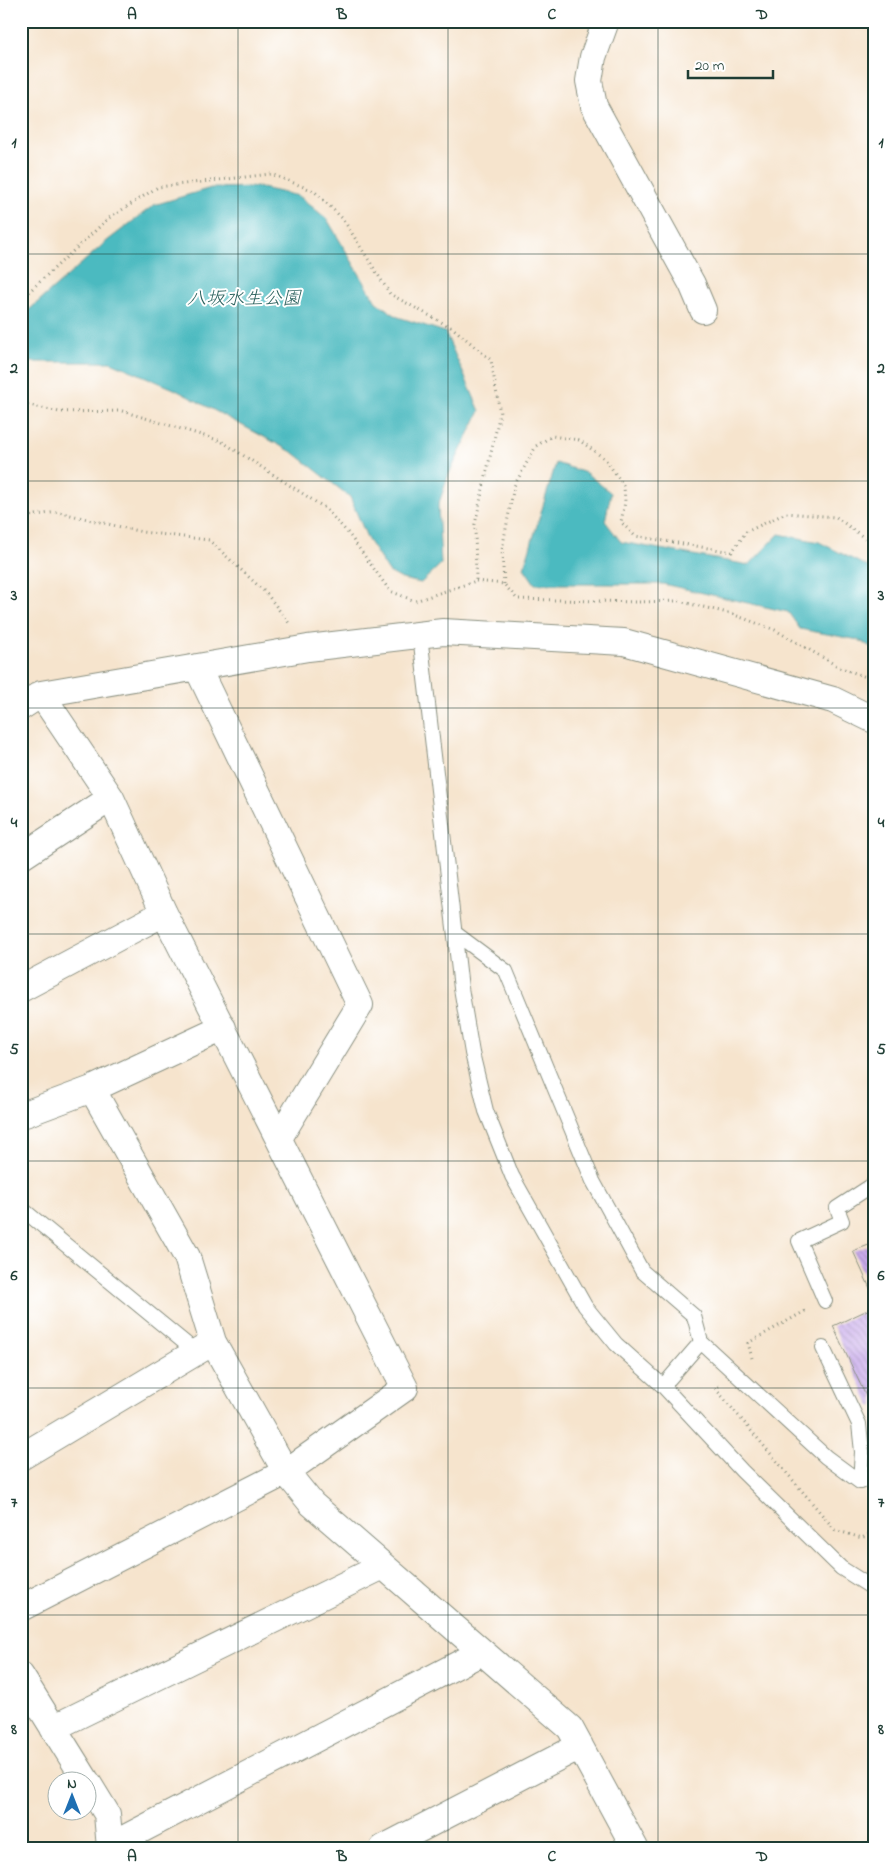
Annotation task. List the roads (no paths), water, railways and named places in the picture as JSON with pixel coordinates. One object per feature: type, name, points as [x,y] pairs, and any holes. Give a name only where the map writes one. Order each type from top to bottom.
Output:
[{"type":"street","points":[[606,21],[592,57],[590,80],[594,106],[692,284],[703,310]]},
{"type":"street","points":[[21,1608],[286,1472],[405,1388],[164,912],[111,798],[31,701],[197,667],[308,648],[443,632],[624,642],[833,700],[874,720]]},
{"type":"street","points":[[197,667],[360,1005],[279,1138]]},
{"type":"street","points":[[21,857],[111,798]]},
{"type":"street","points":[[21,989],[164,912]]},
{"type":"street","points":[[21,1111],[25,1114],[92,1089],[223,1028]]},
{"type":"street","points":[[92,1089],[187,1257],[205,1347],[286,1472],[312,1504],[570,1728],[635,1848]]},
{"type":"street","points":[[21,1457],[205,1347]]},
{"type":"street","points":[[53,1728],[383,1566]]},
{"type":"street","points":[[98,1800],[107,1814],[110,1847],[482,1652]]},
{"type":"street","points":[[21,1676],[81,1772]]},
{"type":"street","points":[[383,1848],[580,1746]]},
{"type":"lane","points":[[420,635],[461,988],[474,1061],[486,1112],[512,1176],[584,1306],[616,1344],[663,1386],[742,1471],[841,1568],[874,1590]]},
{"type":"lane","points":[[455,933],[506,971],[593,1181],[642,1270],[694,1316],[701,1342],[826,1457],[860,1482],[862,1452],[858,1424],[823,1348]]},
{"type":"lane","points":[[825,1301],[800,1242],[842,1221],[837,1208],[874,1184]]},
{"type":"lane","points":[[21,1208],[205,1347]]},
{"type":"lane","points":[[663,1386],[701,1342]]},
{"type":"water","name":"八坂水生公園","points":[[257,187],[299,196],[327,219],[376,302],[398,317],[445,332],[480,411],[448,476],[438,506],[441,564],[421,583],[402,579],[389,572],[368,540],[350,497],[294,453],[174,389],[111,362],[21,362],[21,313],[30,309],[107,241],[154,205],[211,188]]},
{"type":"water","points":[[556,463],[586,473],[611,493],[605,521],[621,542],[749,565],[779,534],[819,542],[874,570],[874,649],[859,640],[800,629],[788,612],[663,584],[535,584],[524,568]]}]
